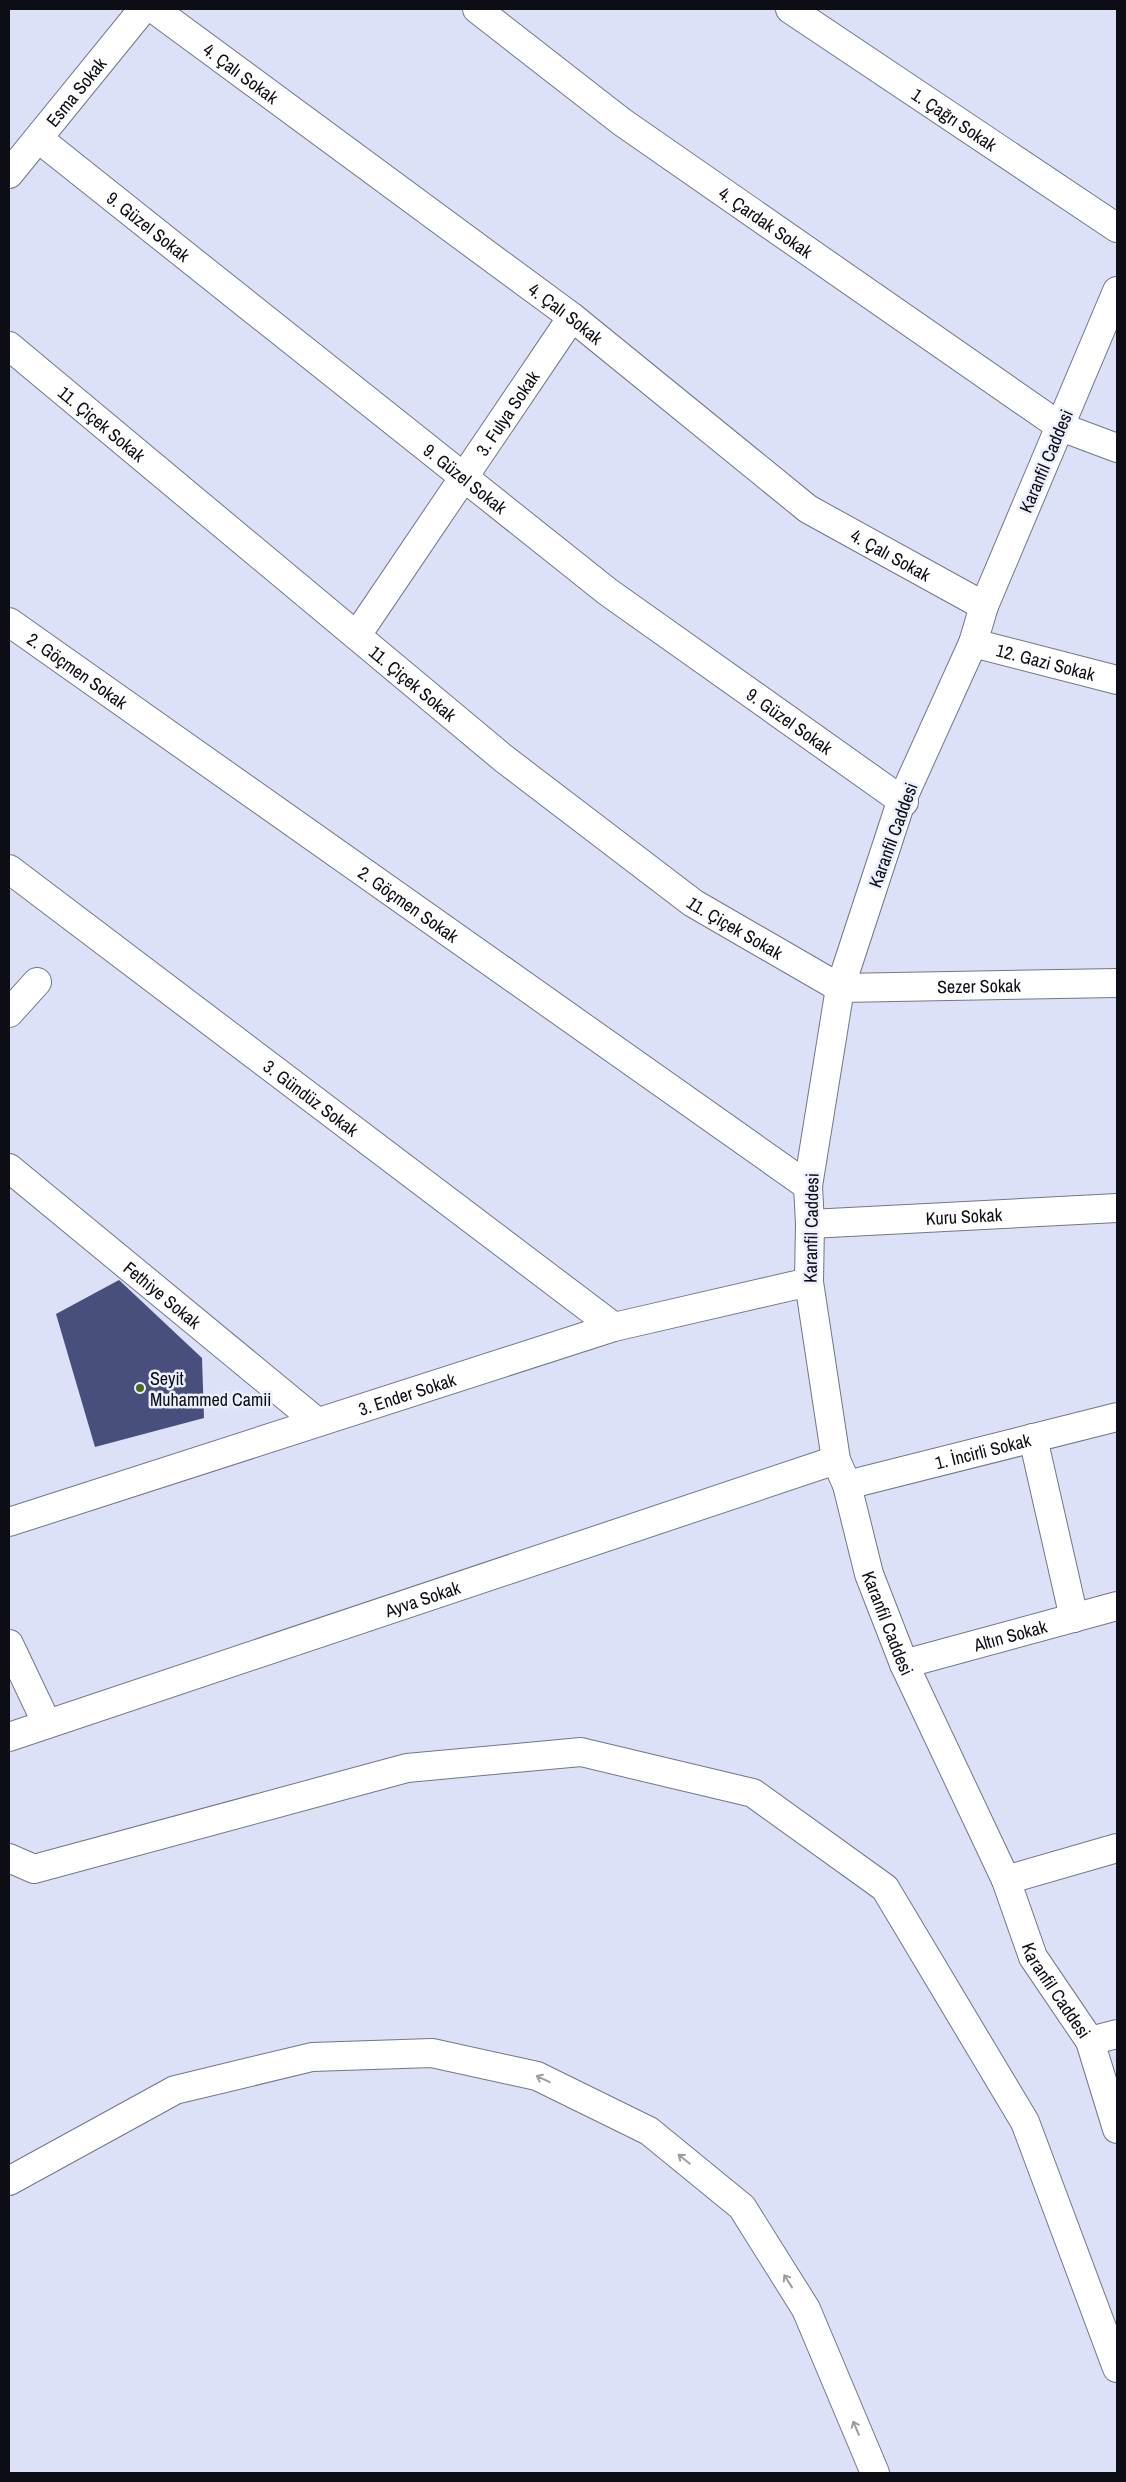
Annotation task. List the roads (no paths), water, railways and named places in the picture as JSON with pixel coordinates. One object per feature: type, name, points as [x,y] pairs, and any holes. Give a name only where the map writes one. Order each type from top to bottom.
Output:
[{"type":"street","name":"Esma Sokak","points":[[9,174],[143,9]]},
{"type":"street","name":"4. Çalı Sokak","points":[[154,9],[572,317],[808,508],[984,606]]},
{"type":"street","name":"4. Çardak Sokak","points":[[477,9],[622,122],[1061,427],[1117,448]]},
{"type":"street","name":"1. Çağrı Sokak","points":[[790,9],[1117,228]]},
{"type":"street","name":"9. Güzel Sokak","points":[[39,138],[608,592],[904,802]]},
{"type":"street","name":"Karanfil Caddesi","points":[[1117,291],[984,606],[973,643],[898,812],[840,988],[808,1186],[810,1224],[809,1282],[836,1460],[847,1485],[868,1574],[904,1664],[1006,1880],[1033,1957],[1090,2041],[1117,2129]]},
{"type":"street","name":"3. Fulya Sokak","points":[[357,635],[572,317]]},
{"type":"street","name":"11. Çiçek Sokak","points":[[9,346],[503,758],[692,904],[840,988]]},
{"type":"street","name":"2. Göçmen Sokak","points":[[9,622],[808,1186]]},
{"type":"street","name":"12. Gazi Sokak","points":[[973,643],[1117,680]]},
{"type":"street","name":"3. Gündüz Sokak","points":[[9,868],[614,1327]]},
{"type":"street","points":[[9,1013],[37,982]]},
{"type":"street","name":"Sezer Sokak","points":[[840,988],[1117,983]]},
{"type":"street","name":"Fethiye Sokak","points":[[9,1168],[316,1421]]},
{"type":"street","name":"Kuru Sokak","points":[[810,1224],[1117,1208]]},
{"type":"street","name":"3. Ender Sokak","points":[[9,1522],[316,1421],[614,1327],[809,1282]]},
{"type":"street","name":"1. İncirli Sokak","points":[[847,1485],[1117,1417]]},
{"type":"street","points":[[1033,1438],[1074,1618]]},
{"type":"street","name":"Ayva Sokak","points":[[9,1737],[836,1460]]},
{"type":"street","name":"Altın Sokak","points":[[904,1664],[1117,1606]]},
{"type":"street","points":[[9,1644],[48,1724]]},
{"type":"street","points":[[9,1858],[34,1869],[407,1768],[581,1752],[753,1793],[885,1888],[1024,2122],[1117,2368]]},
{"type":"street","points":[[1006,1880],[1117,1848]]},
{"type":"street","points":[[1090,2041],[1117,2034]]},
{"type":"street","points":[[9,2181],[175,2090],[312,2057],[432,2053],[537,2076],[650,2131],[742,2207],[806,2309],[875,2473]]},
{"type":"place","name":"Seyit Muhammed Camii","points":[[140,1388]]}]
